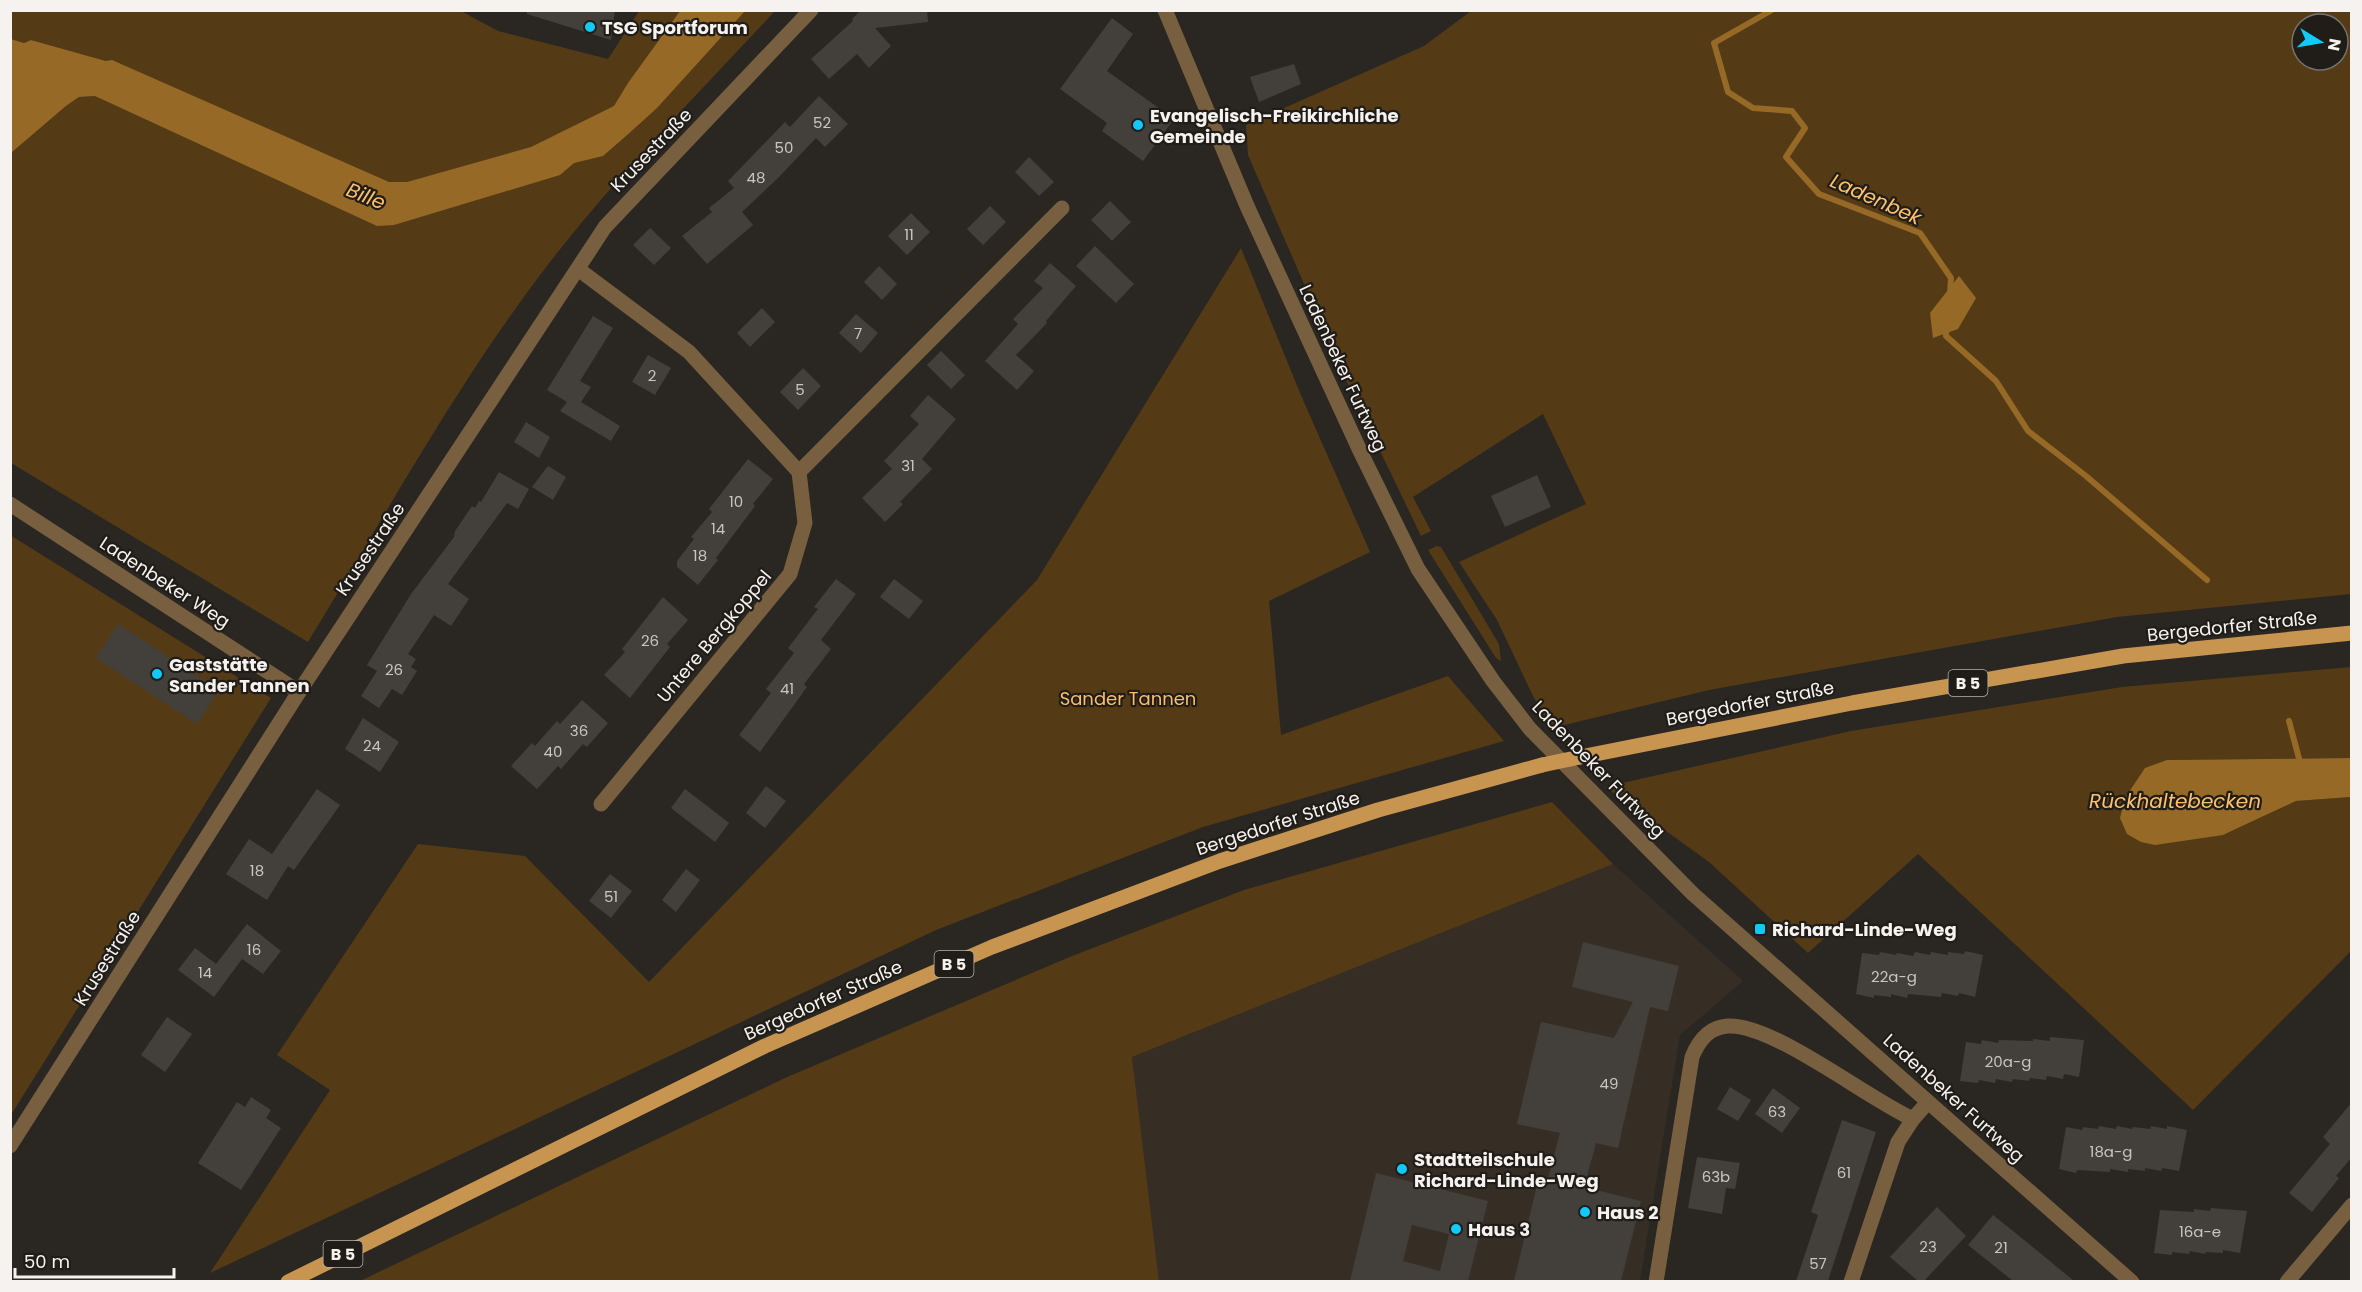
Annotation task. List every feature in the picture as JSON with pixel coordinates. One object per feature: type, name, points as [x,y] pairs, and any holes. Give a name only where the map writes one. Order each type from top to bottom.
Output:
[{"type":"main road","name":"Bergedorfer Straße","points":[[288,1281],[765,1046],[992,947],[1220,861],[1378,810],[1542,765],[1852,703],[2123,656],[2352,633]]},
{"type":"street","name":"Krusestraße","points":[[10,1146],[299,692],[605,227],[811,10]]},
{"type":"street","name":"Ladenbeker Furtweg","points":[[1165,10],[1247,206],[1361,453],[1418,569],[1493,681],[1530,729],[1693,894],[2132,1281]]},
{"type":"street","points":[[578,269],[689,352],[799,472],[1062,208]]},
{"type":"street","name":"Untere Bergkoppel","points":[[601,804],[790,574],[805,524],[799,472]]},
{"type":"street","name":"Ladenbeker Weg","points":[[10,504],[299,692]]},
{"type":"street","points":[[1656,1281],[1692,1057],[1697,1044],[1711,1031],[1727,1026],[1754,1030],[1800,1053],[1913,1119]]},
{"type":"street","points":[[1851,1281],[1898,1142],[1928,1102]]},
{"type":"street","points":[[2288,1281],[2352,1205]]},
{"type":"shaded area","name":"Stadtteilschule Richard-Linde-Weg","points":[[1613,864],[1743,981],[1680,1035],[1640,1281],[1159,1281],[1132,1057]]},
{"type":"green space","points":[[11,11],[461,11],[498,31],[608,59],[639,11],[775,11],[609,190],[522,299],[489,346],[427,444],[308,642],[11,463],[11,153],[79,97],[94,96],[106,61],[31,40],[24,43],[11,39]]},
{"type":"green space","points":[[1471,11],[2351,11],[2351,594],[2117,617],[1709,690],[1552,728],[1533,696],[1497,620],[1459,562],[1586,504],[1543,414],[1413,497],[1431,531],[1421,536],[1344,376],[1248,155],[1246,125],[1424,46]]},
{"type":"green space","name":"Sander Tannen","points":[[1241,248],[1300,393],[1370,552],[1269,601],[1281,735],[1448,676],[1504,741],[1203,827],[936,930],[210,1273],[330,1090],[277,1055],[418,844],[525,856],[649,982],[1037,580]]},
{"type":"green space","points":[[10,535],[271,698],[11,1115]]},
{"type":"green space","points":[[1437,546],[1441,547],[1499,644],[1501,661],[1496,658],[1428,550]]},
{"type":"green space","points":[[2351,667],[2351,758],[2167,760],[2223,835],[2296,801],[2351,797],[2351,951],[2193,1110],[1918,854],[1808,953],[1709,862],[1605,787],[1851,731],[2122,687]]},
{"type":"green space","points":[[1552,802],[1613,864],[1132,1057],[1159,1281],[360,1281],[785,1078],[1072,956],[1244,890]]},
{"type":"water","name":"Bille","points":[[680,11],[745,11],[657,108],[603,156],[574,163],[560,175],[394,225],[377,226],[95,96],[79,97],[11,153],[11,39],[24,43],[31,40],[106,61],[112,60],[389,182],[407,182],[531,147],[614,106]]},
{"type":"water","points":[[1959,276],[1976,298],[1958,329],[1933,338],[1930,313]]},
{"type":"water","name":"Rückhaltebecken","points":[[2351,758],[2351,797],[2296,801],[2223,835],[2155,845],[2141,842],[2127,834],[2120,818],[2125,798],[2145,768],[2167,760]]},
{"type":"building","name":"TSG Sportforum","points":[[527,10],[615,10],[611,40],[527,14]]},
{"type":"building","points":[[861,10],[927,10],[928,22],[875,28],[891,46],[869,68],[857,54],[829,79],[811,59],[853,21],[852,19]]},
{"type":"building","points":[[1112,18],[1133,34],[1107,71],[1174,119],[1143,161],[1102,131],[1107,123],[1060,89]]},
{"type":"building","points":[[1294,64],[1301,84],[1259,102],[1250,77]]},
{"type":"building","points":[[819,96],[848,124],[825,147],[816,138],[742,212],[753,225],[707,264],[682,236],[712,212],[709,208],[734,188],[728,181],[785,122],[790,127]]},
{"type":"building","points":[[1029,157],[1054,182],[1039,196],[1015,172]]},
{"type":"building","points":[[1110,201],[1131,222],[1112,241],[1091,220]]},
{"type":"building","points":[[990,206],[1006,222],[983,245],[967,229]]},
{"type":"building","points":[[911,213],[930,232],[907,255],[888,236]]},
{"type":"building","points":[[650,228],[671,248],[654,265],[633,245]]},
{"type":"building","points":[[1095,246],[1134,284],[1116,303],[1076,266]]},
{"type":"building","points":[[1050,263],[1076,286],[1046,321],[1047,323],[1016,355],[1034,371],[1017,390],[985,361],[1018,324],[1013,319],[1043,288],[1034,281]]},
{"type":"building","points":[[879,266],[897,284],[882,300],[864,282]]},
{"type":"building","points":[[762,308],[775,322],[750,347],[737,333]]},
{"type":"building","points":[[856,314],[878,333],[861,353],[839,333]]},
{"type":"building","points":[[593,316],[613,328],[580,381],[591,387],[581,402],[620,426],[611,441],[560,411],[567,402],[547,390]]},
{"type":"building","points":[[941,351],[965,375],[951,389],[927,365]]},
{"type":"building","points":[[648,355],[671,368],[655,395],[632,382]]},
{"type":"building","points":[[803,368],[821,386],[798,410],[780,392]]},
{"type":"building","points":[[928,395],[956,419],[922,459],[932,469],[900,502],[903,504],[885,522],[862,498],[892,469],[884,461],[919,424],[910,416]]},
{"type":"building","points":[[526,422],[550,437],[539,458],[514,442]]},
{"type":"building","points":[[748,459],[773,479],[716,558],[718,560],[698,585],[677,567],[677,561],[694,539],[691,537],[712,512],[709,509]]},
{"type":"building","points":[[548,466],[566,477],[553,500],[532,487]]},
{"type":"building","points":[[499,472],[529,489],[518,509],[507,503],[448,584],[469,599],[451,626],[434,615],[408,654],[416,659],[411,667],[417,671],[402,695],[392,689],[379,708],[361,696],[377,671],[367,665],[411,594],[454,537],[455,531],[472,506],[475,508],[479,501],[481,502]]},
{"type":"building","points":[[1537,475],[1551,507],[1505,527],[1491,496]]},
{"type":"building","points":[[836,579],[856,594],[821,640],[831,649],[804,684],[807,687],[760,752],[739,735],[771,693],[766,689],[794,653],[788,648],[818,609],[814,607]]},
{"type":"building","points":[[894,579],[923,601],[909,619],[880,597]]},
{"type":"building","points":[[663,597],[688,620],[667,644],[670,647],[630,698],[604,675],[625,652],[622,649]]},
{"type":"building","name":"Gaststätte Sander Tannen","points":[[118,624],[219,690],[197,724],[96,658]]},
{"type":"building","points":[[582,700],[608,723],[587,747],[583,744],[561,769],[558,766],[537,789],[511,766],[532,743],[535,746],[557,721],[560,724]]},
{"type":"building","points":[[363,718],[399,742],[380,772],[345,749]]},
{"type":"building","points":[[766,786],[786,801],[765,828],[746,813]]},
{"type":"building","points":[[317,789],[340,805],[294,870],[288,866],[267,900],[226,874],[249,839],[272,854]]},
{"type":"building","points":[[685,789],[729,823],[715,842],[671,808]]},
{"type":"building","points":[[686,869],[700,880],[676,912],[662,900]]},
{"type":"building","points":[[610,874],[632,891],[611,918],[589,901]]},
{"type":"building","points":[[247,924],[281,951],[263,974],[242,959],[214,997],[178,970],[195,948],[216,964]]},
{"type":"building","points":[[1583,942],[1679,966],[1668,1011],[1650,1007],[1618,1148],[1596,1143],[1584,1187],[1641,1201],[1621,1281],[1514,1281],[1539,1177],[1548,1179],[1560,1133],[1517,1124],[1541,1022],[1614,1038],[1633,1002],[1572,987]]},
{"type":"building","points":[[1965,951],[1983,955],[1975,997],[1959,993],[1958,996],[1942,993],[1941,997],[1908,994],[1907,998],[1891,994],[1891,997],[1874,995],[1874,998],[1856,994],[1862,953],[1879,955],[1880,952],[1896,955],[1897,953],[1913,956],[1915,952],[1948,955],[1948,952],[1964,954]]},
{"type":"building","points":[[167,1017],[192,1034],[165,1072],[141,1055]]},
{"type":"building","points":[[2050,1037],[2084,1040],[2079,1077],[2064,1074],[2063,1079],[2047,1076],[2046,1080],[2013,1079],[2012,1082],[1996,1079],[1995,1083],[1979,1080],[1978,1083],[1960,1081],[1966,1042],[1981,1044],[1982,1040],[1998,1043],[1999,1040],[2033,1041],[2033,1039],[2050,1041]]},
{"type":"building","points":[[1730,1087],[1751,1100],[1738,1121],[1717,1109]]},
{"type":"building","points":[[1773,1088],[1800,1108],[1782,1133],[1755,1114]]},
{"type":"building","points":[[251,1097],[271,1110],[266,1118],[281,1128],[241,1190],[198,1163],[237,1102],[245,1107]]},
{"type":"building","points":[[2352,1102],[2352,1157],[2336,1176],[2339,1178],[2312,1212],[2289,1193],[2330,1144],[2323,1137]]},
{"type":"building","points":[[1842,1120],[1876,1132],[1828,1281],[1796,1281],[1818,1215],[1811,1212]]},
{"type":"building","points":[[2099,1126],[2116,1129],[2117,1126],[2150,1129],[2151,1126],[2167,1129],[2167,1126],[2187,1130],[2179,1171],[2145,1168],[2145,1171],[2128,1169],[2128,1172],[2110,1169],[2110,1172],[2077,1170],[2076,1173],[2059,1169],[2066,1127],[2082,1130],[2083,1127],[2098,1129]]},
{"type":"building","points":[[1697,1157],[1740,1163],[1735,1189],[1726,1188],[1722,1214],[1688,1208]]},
{"type":"building","name":"Haus 3","points":[[1376,1173],[1488,1201],[1468,1281],[1350,1281]],"holes":[[[1412,1225],[1449,1234],[1440,1271],[1403,1261]]]},
{"type":"building","points":[[1937,1207],[1966,1236],[1924,1281],[1918,1281],[1890,1257]]},
{"type":"building","points":[[2211,1208],[2247,1211],[2240,1253],[2223,1250],[2223,1253],[2206,1252],[2205,1254],[2190,1251],[2189,1254],[2172,1252],[2172,1255],[2154,1253],[2160,1210],[2194,1212],[2194,1209],[2210,1211]]},
{"type":"building","points":[[1993,1215],[2074,1281],[2013,1281],[1968,1245]]},
{"type":"waterway","name":"Ladenbek","points":[[1772,10],[1714,43],[1728,92],[1753,108],[1792,111],[1805,128],[1786,157],[1819,194],[1920,233],[1951,278],[1950,294]]},
{"type":"waterway","name":"Ladenbek","points":[[1946,328],[1946,336],[1996,381],[2028,431],[2086,476],[2207,580]]},
{"type":"waterway","name":"Ladenbek","points":[[2289,721],[2301,766]]},
{"type":"place","name":"TSG Sportforum","points":[[590,27]]},
{"type":"place","name":"Evangelisch-Freikirchliche Gemeinde","points":[[1138,125]]},
{"type":"place","name":"Gaststätte Sander Tannen","points":[[157,674]]},
{"type":"place","name":"Richard-Linde-Weg","points":[[1760,929]]},
{"type":"place","name":"Stadtteilschule Richard-Linde-Weg","points":[[1402,1169]]},
{"type":"place","name":"Haus 2","points":[[1585,1212]]},
{"type":"place","name":"Haus 3","points":[[1456,1229]]}]
